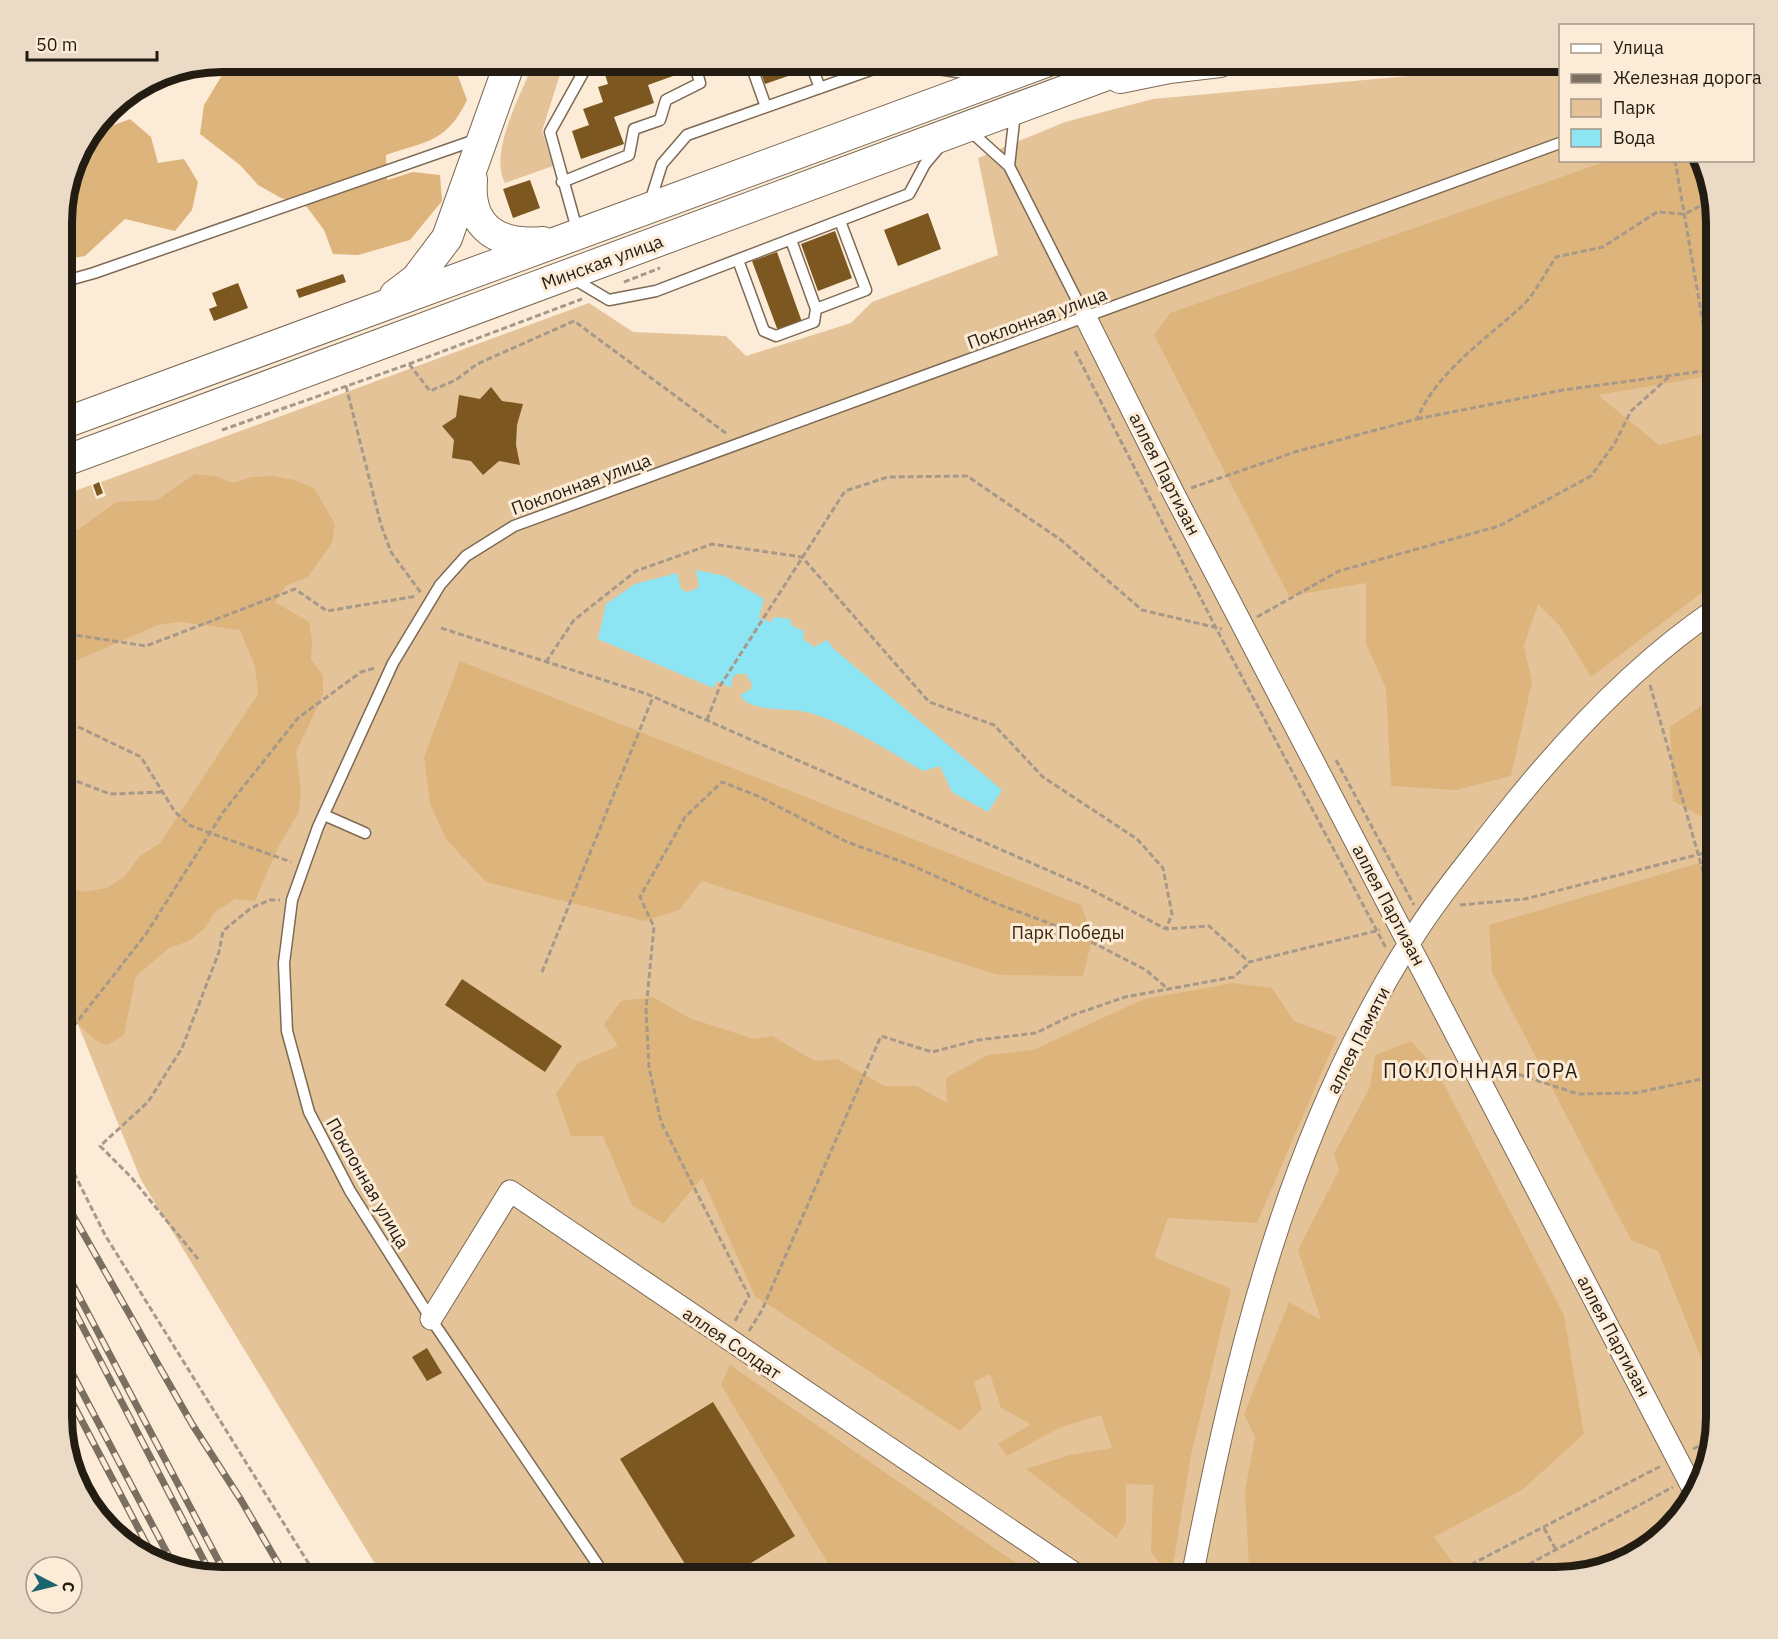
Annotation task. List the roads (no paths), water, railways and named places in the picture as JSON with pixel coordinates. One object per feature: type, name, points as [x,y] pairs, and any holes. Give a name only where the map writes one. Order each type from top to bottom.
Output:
[{"type":"main road","points":[[379,307],[416,279],[442,244],[473,171],[507,72]]},
{"type":"main road","name":"Минская улица","points":[[72,420],[1017,72]]},
{"type":"main road","name":"Минская улица","points":[[72,458],[1114,72]]},
{"type":"main road","points":[[1062,91],[1150,72]]},
{"type":"main road","points":[[473,171],[471,197],[476,215],[495,236],[524,242],[570,237]]},
{"type":"street","name":"аллея Партизан","points":[[1086,318],[1174,494],[1691,1484]]},
{"type":"street","name":"аллея Памяти","points":[[1194,1567],[1212,1471],[1243,1342],[1279,1224],[1316,1126],[1405,934],[1434,908],[1532,779],[1618,689],[1706,617]]},
{"type":"street","name":"аллея Солдат","points":[[431,1319],[510,1191],[1064,1567]]},
{"type":"lane","points":[[570,237],[562,182],[550,132],[583,72]]},
{"type":"lane","points":[[562,182],[629,154],[634,129],[660,120],[666,100],[700,83],[697,72]]},
{"type":"lane","points":[[754,72],[766,107]]},
{"type":"lane","points":[[814,72],[820,88]]},
{"type":"lane","points":[[648,208],[662,164],[687,135],[865,72]]},
{"type":"lane","points":[[958,72],[999,78]]},
{"type":"lane","points":[[1009,166],[1015,108]]},
{"type":"lane","points":[[566,275],[609,300],[656,291],[909,194],[925,164],[958,130],[1009,166],[1086,318]]},
{"type":"lane","points":[[72,279],[484,137]]},
{"type":"lane","name":"Поклонная улица","points":[[599,1567],[431,1319],[350,1191],[309,1112],[287,1031],[285,963],[292,900],[324,815],[393,663],[440,585],[466,556],[514,526],[1559,143]]},
{"type":"lane","points":[[816,309],[866,290],[840,221]]},
{"type":"lane","points":[[738,260],[764,331],[776,336],[814,322],[816,309],[791,240]]},
{"type":"lane","points":[[324,815],[365,833]]},
{"type":"water","points":[[696,570],[725,576],[764,599],[759,618],[771,622],[774,617],[790,619],[792,626],[804,631],[803,639],[814,647],[827,640],[835,650],[1002,790],[988,812],[952,792],[940,766],[923,771],[831,720],[801,711],[759,707],[751,704],[740,695],[751,689],[752,684],[746,674],[736,674],[732,679],[731,688],[718,681],[713,688],[598,639],[606,604],[635,584],[677,573],[681,589],[687,592],[696,589],[699,585]]},
{"type":"railway","points":[[72,1214],[192,1424],[241,1500],[280,1567]]},
{"type":"railway","points":[[72,1283],[222,1567]]},
{"type":"railway","points":[[72,1306],[207,1566]]},
{"type":"railway","points":[[72,1373],[170,1558]]},
{"type":"railway","points":[[72,1402],[149,1548]]},
{"type":"district","name":"ПОКЛОННАЯ ГОРА","points":[[1481,1070]]},
{"type":"park label","name":"Парк Победы","points":[[1068,932]]}]
